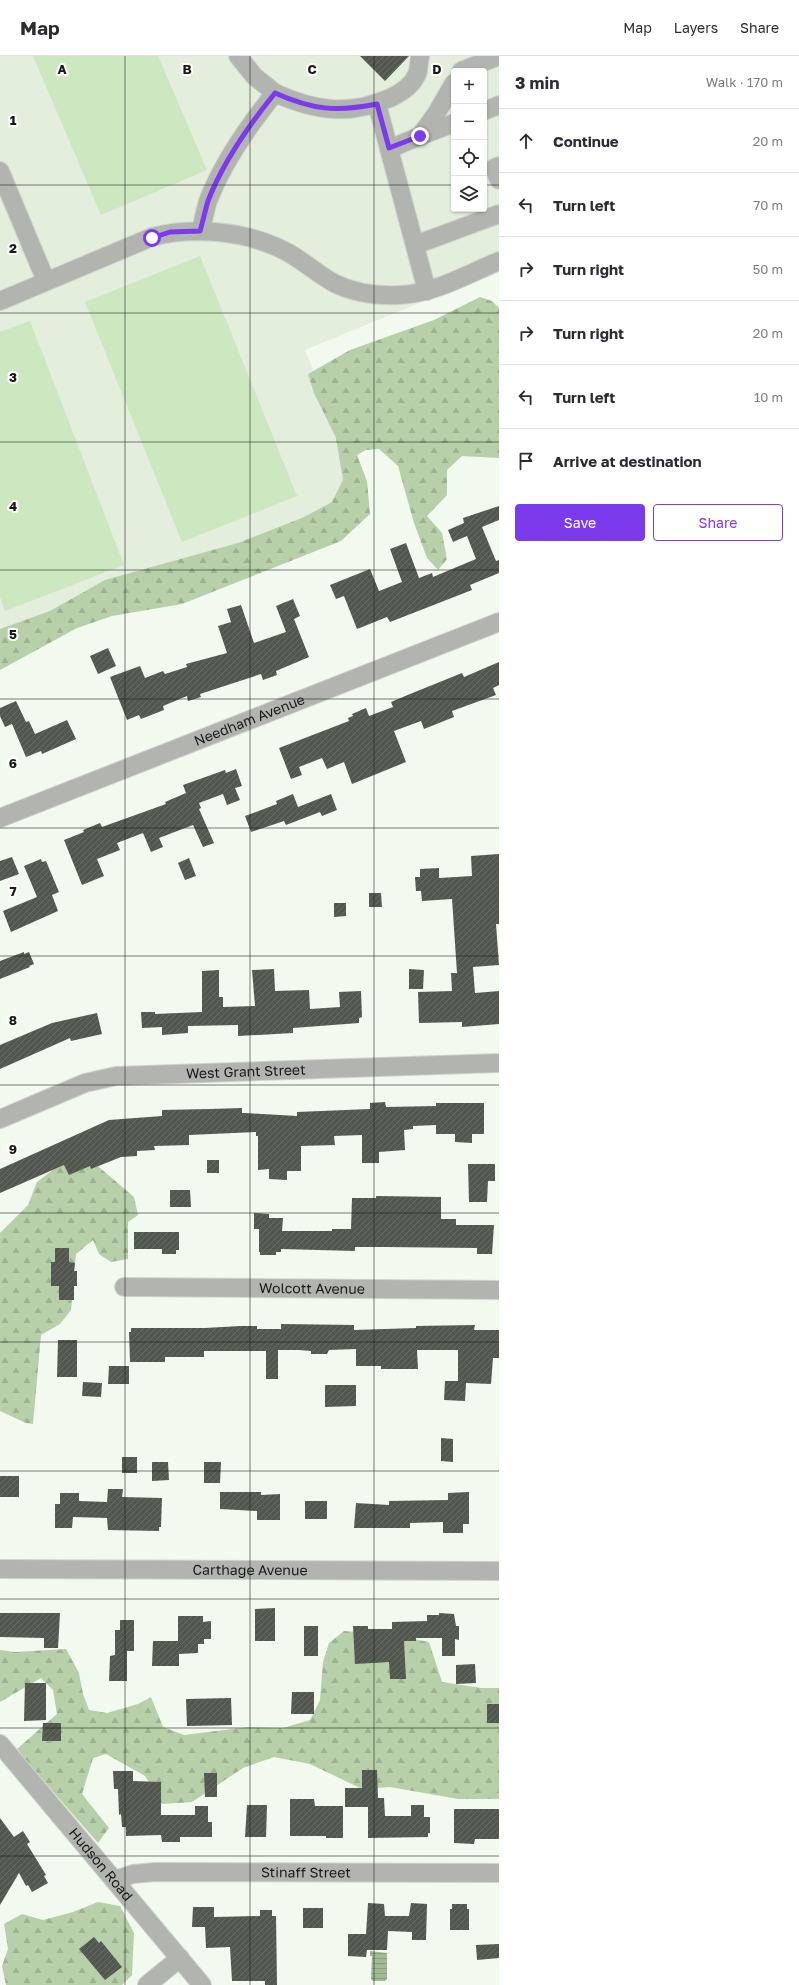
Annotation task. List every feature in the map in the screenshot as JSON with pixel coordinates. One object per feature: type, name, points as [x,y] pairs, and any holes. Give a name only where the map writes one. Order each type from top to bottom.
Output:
[{"type":"street","points":[[238,56],[254,76],[275,93],[300,104],[324,109],[350,109],[377,104],[405,91],[417,74],[420,56]]},
{"type":"street","points":[[458,56],[460,68]]},
{"type":"street","points":[[468,68],[499,56]]},
{"type":"street","points":[[420,136],[436,114],[451,88]]},
{"type":"street","points":[[200,231],[208,202],[218,180],[246,130],[275,93]]},
{"type":"street","points":[[377,104],[427,290]]},
{"type":"street","points":[[487,110],[499,105]]},
{"type":"street","points":[[389,148],[451,124]]},
{"type":"street","points":[[499,166],[494,168],[499,180]]},
{"type":"street","points":[[0,171],[46,281]]},
{"type":"street","points":[[415,245],[499,214]]},
{"type":"street","points":[[0,301],[46,281],[170,232],[200,231],[255,238],[285,251],[336,284],[361,292],[399,295],[427,290],[499,261]]},
{"type":"street","name":"Needham Avenue","points":[[0,818],[499,622]]},
{"type":"street","name":"West Grant Street","points":[[0,1119],[85,1083],[116,1076],[499,1063]]},
{"type":"street","name":"Wolcott Avenue","points":[[124,1287],[499,1290]]},
{"type":"street","name":"Carthage Avenue","points":[[0,1569],[499,1571]]},
{"type":"street","name":"Hudson Road","points":[[0,1744],[202,1985]]},
{"type":"street","name":"Stinaff Street","points":[[115,1880],[133,1874],[155,1872],[499,1873]]},
{"type":"street","points":[[147,1985],[180,1958]]},
{"type":"shaded area","points":[[0,56],[499,56],[499,270],[305,350],[366,501],[0,645]]},
{"type":"shaded area","points":[[33,56],[158,56],[207,170],[101,215]]},
{"type":"shaded area","points":[[200,256],[297,496],[182,542],[85,302]]},
{"type":"shaded area","points":[[30,321],[124,565],[5,611],[0,597],[0,332]]},
{"type":"shaded area","points":[[370,1951],[387,1953],[387,1979],[385,1981],[373,1981],[371,1979],[372,1956],[370,1956]]},
{"type":"green space","points":[[480,297],[492,301],[499,308],[499,458],[462,456],[447,470],[447,495],[427,516],[442,533],[447,559],[438,570],[427,558],[414,523],[398,466],[379,449],[366,450],[357,455],[367,481],[370,514],[341,541],[182,604],[112,616],[77,628],[0,670],[0,629],[50,611],[105,580],[238,543],[302,518],[332,502],[343,480],[336,438],[314,393],[308,374],[350,350],[434,320]]},
{"type":"green space","points":[[79,1150],[134,1197],[138,1215],[128,1222],[128,1259],[111,1262],[99,1254],[93,1240],[76,1254],[71,1310],[60,1324],[41,1335],[33,1424],[26,1423],[0,1411],[0,1233],[28,1205],[37,1182]]},
{"type":"green space","points":[[344,1631],[387,1634],[429,1642],[442,1682],[481,1688],[499,1688],[499,1799],[458,1799],[390,1787],[362,1789],[310,1764],[274,1757],[243,1768],[192,1802],[162,1804],[145,1776],[106,1754],[93,1758],[82,1794],[109,1828],[98,1843],[17,1749],[57,1714],[53,1690],[41,1678],[0,1702],[0,1650],[15,1652],[66,1649],[79,1673],[83,1694],[89,1710],[107,1713],[138,1704],[151,1697],[163,1727],[184,1735],[248,1727],[283,1728],[310,1720],[320,1700],[323,1662],[329,1643]]},
{"type":"green space","points":[[98,1902],[120,1906],[134,1933],[132,1975],[122,1985],[6,1985],[2,1966],[8,1949],[4,1924],[22,1914],[43,1920],[73,1912]]},
{"type":"building","points":[[360,56],[409,56],[385,81]]},
{"type":"building","points":[[499,506],[499,520],[482,527],[496,561],[499,560],[499,573],[470,585],[472,590],[390,622],[387,617],[357,629],[344,596],[336,599],[330,585],[370,569],[379,591],[402,582],[390,549],[406,543],[419,578],[432,573],[433,577],[476,559],[467,536],[453,542],[448,530],[464,523],[463,518]]},
{"type":"building","points":[[293,599],[300,616],[294,619],[309,657],[276,671],[277,675],[263,680],[261,674],[200,694],[201,697],[188,701],[187,696],[163,706],[164,710],[141,719],[139,715],[127,720],[110,677],[140,666],[145,678],[163,671],[165,674],[187,667],[186,664],[227,653],[218,626],[231,622],[227,609],[241,605],[254,643],[286,632],[276,606]]},
{"type":"building","points":[[108,648],[116,666],[98,674],[90,656]]},
{"type":"building","points":[[499,662],[499,685],[493,688],[496,695],[452,711],[454,717],[424,729],[421,721],[394,731],[406,762],[352,784],[344,762],[327,769],[322,758],[299,767],[302,775],[291,779],[279,748],[349,721],[348,718],[353,716],[352,714],[366,708],[369,716],[393,707],[391,702],[410,694],[462,673],[464,677]]},
{"type":"building","points":[[16,701],[26,722],[29,721],[35,734],[67,720],[76,739],[42,754],[41,751],[26,757],[12,724],[5,727],[0,716],[0,708]]},
{"type":"building","points":[[236,769],[242,786],[235,788],[240,800],[227,805],[223,794],[199,803],[201,808],[199,809],[214,843],[203,847],[193,825],[159,838],[163,847],[151,852],[143,833],[117,843],[120,850],[97,859],[104,876],[82,885],[64,840],[84,832],[83,830],[100,823],[102,827],[166,804],[165,802],[186,793],[183,785],[225,770],[226,773]]},
{"type":"building","points":[[293,794],[298,807],[331,794],[337,810],[322,816],[320,812],[286,825],[284,821],[251,832],[245,816],[277,804],[276,801]]},
{"type":"building","points":[[499,854],[499,924],[496,924],[499,965],[473,967],[475,993],[499,991],[499,1024],[462,1027],[462,1022],[419,1023],[418,992],[452,991],[451,973],[457,973],[452,899],[422,901],[421,891],[416,891],[415,877],[420,877],[420,869],[439,868],[439,878],[472,876],[471,856]]},
{"type":"building","points":[[12,857],[19,874],[0,881],[0,861]]},
{"type":"building","points":[[189,858],[196,876],[185,880],[178,863]]},
{"type":"building","points":[[41,859],[42,862],[46,861],[59,892],[52,895],[58,911],[11,932],[3,911],[37,897],[24,866]]},
{"type":"building","points":[[369,893],[381,893],[382,907],[369,907]]},
{"type":"building","points":[[334,903],[346,903],[346,916],[334,917]]},
{"type":"building","points":[[24,952],[24,954],[29,952],[34,964],[0,979],[0,961]]},
{"type":"building","points":[[274,969],[275,991],[309,990],[310,1009],[340,1007],[339,992],[361,991],[362,1017],[359,1018],[359,1023],[293,1028],[293,1033],[238,1036],[238,1025],[188,1026],[188,1033],[162,1035],[162,1027],[142,1028],[141,1012],[155,1012],[155,1014],[202,1012],[202,971],[219,970],[219,997],[223,997],[223,1007],[255,1006],[252,970]]},
{"type":"building","points":[[409,969],[424,970],[423,989],[409,989]]},
{"type":"building","points":[[97,1013],[102,1034],[71,1041],[70,1038],[0,1069],[0,1045],[52,1023]]},
{"type":"building","points":[[385,1102],[386,1107],[436,1106],[436,1103],[484,1103],[484,1134],[472,1134],[472,1143],[455,1142],[455,1134],[436,1134],[436,1125],[413,1126],[413,1129],[404,1130],[405,1150],[379,1152],[379,1163],[362,1163],[362,1135],[334,1136],[335,1145],[301,1146],[301,1171],[287,1171],[287,1180],[269,1179],[269,1169],[258,1170],[258,1136],[256,1136],[256,1132],[189,1135],[189,1145],[154,1146],[155,1150],[137,1151],[137,1156],[121,1157],[91,1169],[90,1166],[69,1175],[64,1165],[0,1193],[0,1169],[109,1120],[162,1116],[162,1110],[242,1108],[242,1113],[297,1116],[297,1112],[370,1109],[370,1103]]},
{"type":"building","points":[[207,1160],[219,1160],[219,1173],[207,1173]]},
{"type":"building","points":[[468,1164],[495,1164],[495,1181],[488,1181],[487,1202],[469,1202]]},
{"type":"building","points":[[170,1190],[190,1190],[191,1207],[170,1207]]},
{"type":"building","points":[[376,1196],[441,1197],[441,1219],[456,1219],[456,1225],[494,1225],[492,1254],[477,1254],[477,1248],[355,1247],[355,1251],[281,1249],[281,1252],[276,1252],[276,1255],[260,1255],[259,1229],[254,1229],[254,1213],[269,1214],[269,1218],[283,1218],[282,1231],[332,1231],[332,1229],[351,1229],[352,1198],[376,1198]]},
{"type":"building","points":[[134,1232],[179,1232],[179,1250],[176,1250],[176,1254],[162,1254],[162,1249],[134,1249]]},
{"type":"building","points":[[55,1248],[69,1248],[69,1262],[75,1263],[74,1271],[77,1271],[77,1286],[74,1286],[74,1300],[59,1300],[59,1286],[51,1286],[51,1262],[55,1262]]},
{"type":"building","points":[[281,1324],[354,1325],[354,1330],[416,1328],[416,1326],[475,1325],[474,1330],[499,1330],[499,1358],[493,1358],[491,1384],[466,1383],[465,1401],[444,1400],[445,1381],[458,1381],[458,1350],[417,1350],[418,1369],[381,1369],[381,1366],[356,1366],[356,1349],[329,1350],[327,1354],[311,1354],[311,1351],[299,1350],[278,1350],[278,1379],[266,1379],[266,1351],[204,1351],[204,1357],[165,1357],[165,1362],[130,1362],[129,1332],[131,1332],[131,1328],[257,1326],[257,1329],[281,1329]]},
{"type":"building","points":[[58,1340],[77,1340],[77,1377],[57,1377]]},
{"type":"building","points":[[109,1366],[129,1366],[129,1384],[108,1384]]},
{"type":"building","points":[[83,1382],[102,1383],[101,1397],[82,1396]]},
{"type":"building","points":[[325,1385],[356,1385],[356,1406],[325,1407]]},
{"type":"building","points":[[441,1438],[453,1439],[453,1462],[441,1461]]},
{"type":"building","points":[[122,1457],[137,1457],[137,1473],[122,1473]]},
{"type":"building","points":[[152,1462],[168,1462],[169,1480],[152,1481]]},
{"type":"building","points":[[204,1462],[221,1462],[220,1483],[204,1483]]},
{"type":"building","points":[[0,1476],[19,1476],[19,1497],[0,1497]]},
{"type":"building","points":[[108,1489],[123,1489],[122,1497],[162,1498],[161,1527],[159,1527],[159,1531],[108,1530],[107,1518],[73,1517],[72,1528],[55,1528],[55,1504],[60,1504],[60,1493],[79,1493],[79,1501],[107,1502]]},
{"type":"building","points":[[220,1492],[261,1492],[261,1495],[280,1494],[280,1520],[257,1520],[257,1511],[220,1509]]},
{"type":"building","points":[[469,1492],[469,1524],[463,1524],[463,1533],[443,1533],[443,1522],[410,1523],[410,1528],[354,1528],[356,1503],[389,1505],[389,1501],[448,1500],[448,1493]]},
{"type":"building","points":[[305,1501],[327,1501],[327,1519],[305,1519]]},
{"type":"building","points":[[275,1608],[275,1641],[255,1641],[255,1609]]},
{"type":"building","points":[[0,1613],[60,1613],[58,1648],[44,1648],[44,1638],[0,1637]]},
{"type":"building","points":[[439,1613],[454,1614],[456,1626],[459,1626],[459,1640],[455,1639],[455,1656],[442,1656],[442,1638],[416,1638],[416,1641],[404,1641],[406,1679],[390,1679],[389,1662],[355,1664],[353,1626],[368,1626],[368,1629],[392,1629],[392,1622],[427,1621],[427,1615],[439,1615]]},
{"type":"building","points":[[178,1616],[203,1616],[203,1622],[211,1621],[211,1639],[204,1639],[204,1644],[198,1644],[198,1653],[179,1654],[179,1666],[152,1666],[153,1641],[178,1641]]},
{"type":"building","points":[[120,1620],[134,1620],[134,1651],[127,1651],[127,1681],[109,1681],[110,1656],[115,1655],[115,1630],[120,1630]]},
{"type":"building","points":[[304,1626],[318,1626],[318,1656],[304,1656]]},
{"type":"building","points":[[475,1664],[476,1683],[456,1684],[456,1665]]},
{"type":"building","points":[[25,1683],[46,1683],[46,1720],[24,1721]]},
{"type":"building","points":[[292,1692],[314,1692],[314,1714],[291,1714]]},
{"type":"building","points":[[231,1698],[232,1725],[187,1726],[186,1699]]},
{"type":"building","points":[[487,1704],[499,1704],[499,1723],[487,1723]]},
{"type":"building","points":[[43,1723],[61,1723],[61,1741],[42,1741]]},
{"type":"building","points":[[362,1770],[377,1770],[378,1798],[384,1798],[385,1816],[411,1816],[411,1805],[424,1805],[424,1817],[430,1817],[430,1833],[428,1833],[428,1837],[368,1838],[368,1807],[345,1807],[345,1788],[362,1788]]},
{"type":"building","points":[[113,1771],[133,1771],[133,1781],[161,1782],[161,1815],[195,1815],[195,1806],[208,1806],[208,1822],[212,1822],[212,1837],[180,1837],[180,1842],[162,1842],[161,1835],[126,1836],[126,1827],[122,1827],[121,1814],[119,1815],[118,1789],[114,1789]]},
{"type":"building","points":[[204,1773],[217,1773],[217,1797],[205,1797]]},
{"type":"building","points":[[290,1799],[314,1799],[315,1806],[343,1806],[343,1838],[326,1838],[326,1836],[290,1836]]},
{"type":"building","points":[[247,1805],[267,1805],[266,1837],[245,1837]]},
{"type":"building","points":[[454,1809],[499,1809],[499,1839],[475,1839],[474,1844],[454,1843]]},
{"type":"building","points":[[0,1818],[14,1837],[23,1831],[30,1842],[27,1844],[46,1875],[44,1876],[48,1883],[32,1892],[28,1885],[26,1886],[19,1873],[0,1905]]},
{"type":"building","points":[[368,1903],[384,1904],[385,1916],[409,1916],[411,1903],[427,1904],[426,1940],[412,1940],[412,1932],[388,1931],[387,1950],[367,1950],[366,1957],[348,1956],[348,1934],[366,1934]]},
{"type":"building","points":[[452,1904],[467,1904],[467,1909],[469,1909],[469,1930],[450,1930],[450,1909],[452,1909]]},
{"type":"building","points":[[193,1907],[214,1907],[214,1917],[260,1916],[260,1910],[272,1910],[272,1916],[276,1916],[277,1985],[265,1985],[265,1981],[232,1981],[230,1947],[206,1948],[205,1927],[192,1927]]},
{"type":"building","points":[[303,1908],[323,1908],[323,1928],[303,1928]]},
{"type":"building","points":[[94,1937],[99,1943],[101,1941],[122,1967],[105,1980],[79,1949]]},
{"type":"building","points":[[499,1944],[499,1958],[477,1960],[476,1945]]},
{"type":"route","points":[[152,238],[170,232],[189,230],[200,231],[208,202],[218,180],[246,130],[275,93],[300,104],[324,109],[350,109],[377,104],[389,148],[420,136]]}]
